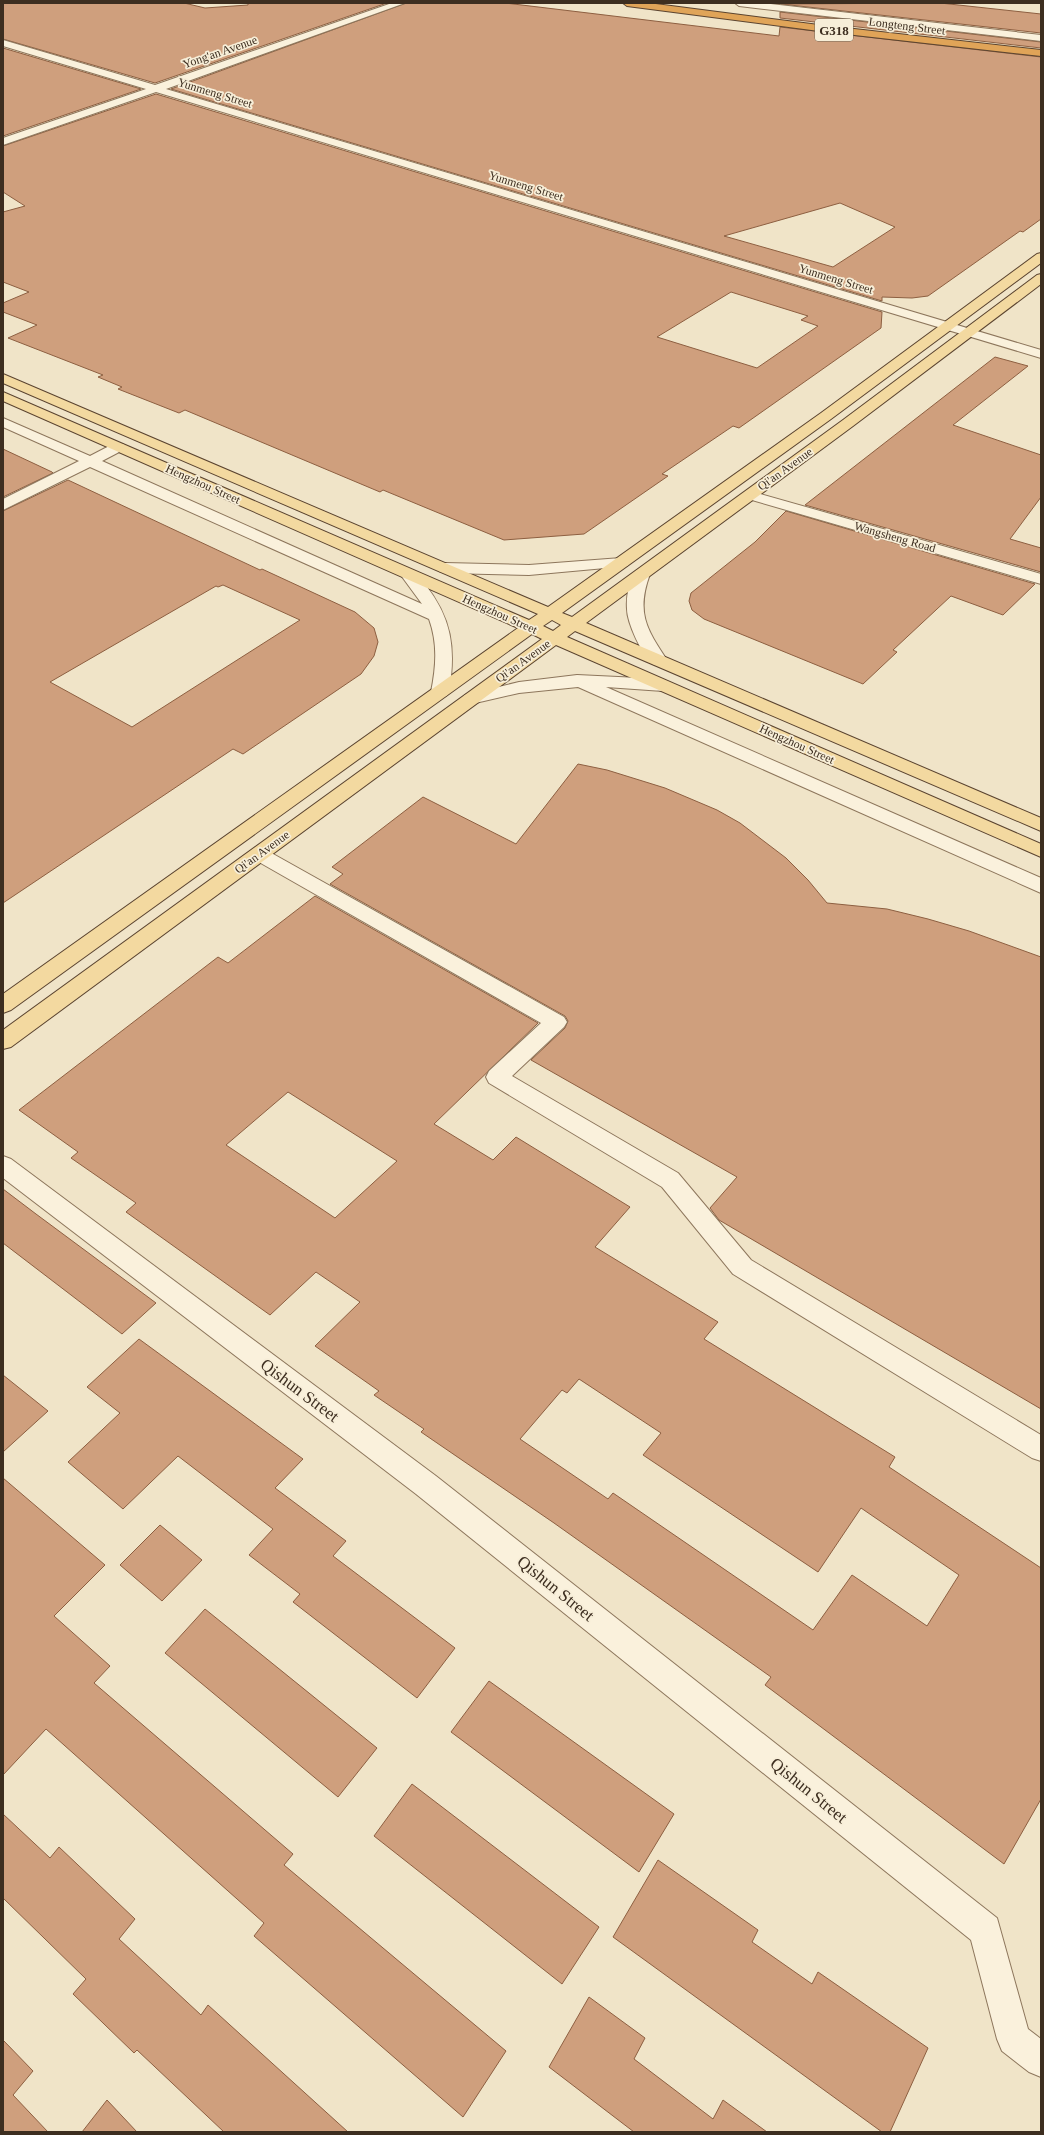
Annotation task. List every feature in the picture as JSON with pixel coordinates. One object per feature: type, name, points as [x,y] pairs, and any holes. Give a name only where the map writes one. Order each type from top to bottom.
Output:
[{"type":"highway","name":"Longteng Street","points":[[627,3],[819,28],[1041,53]]},
{"type":"highway","name":"Longteng Street","points":[[673,3],[847,25],[1041,46]]},
{"type":"main road","name":"Qi'an Avenue","points":[[3,1005],[621,562],[1041,257]]},
{"type":"main road","name":"Qi'an Avenue","points":[[3,1041],[750,495],[1041,278]]},
{"type":"main road","name":"Hengzhou Street","points":[[3,378],[1041,825]]},
{"type":"main road","name":"Hengzhou Street","points":[[3,396],[1041,851]]},
{"type":"street","name":"Yong'an Avenue","points":[[3,142],[401,3]]},
{"type":"street","points":[[739,3],[1041,38]]},
{"type":"street","name":"Yunmeng Street","points":[[3,43],[1041,354]]},
{"type":"street","points":[[3,422],[438,617]]},
{"type":"street","points":[[3,505],[118,446]]},
{"type":"street","name":"Wangsheng Road","points":[[750,495],[1041,579]]},
{"type":"street","points":[[445,568],[529,570],[621,562]]},
{"type":"street","points":[[408,574],[420,587],[438,617],[446,652],[445,672],[440,692]]},
{"type":"street","points":[[642,574],[637,586],[634,612],[642,637],[659,660]]},
{"type":"street","points":[[577,680],[1041,886]]},
{"type":"street","points":[[471,699],[521,686],[577,680],[634,682],[663,686]]},
{"type":"street","points":[[259,854],[556,1022],[496,1077],[670,1180],[742,1266],[1041,1449]]},
{"type":"street","name":"Qishun Street","points":[[3,1165],[426,1485],[985,1930],[1014,2039],[1041,2060]]},
{"type":"building","points":[[3,3],[184,3],[205,8],[248,5],[248,3],[387,3],[155,83],[3,39]]},
{"type":"building","points":[[406,3],[505,3],[779,36],[780,27],[1041,57],[1041,219],[1023,232],[1020,231],[928,296],[912,298],[882,297],[882,301],[171,89]],"holes":[[[840,203],[895,227],[833,267],[724,236]]]},
{"type":"building","points":[[940,3],[1041,14],[1041,33],[781,4]]},
{"type":"building","points":[[780,12],[1041,42],[1041,48],[780,18]]},
{"type":"building","points":[[3,48],[141,89],[3,136]]},
{"type":"building","points":[[156,94],[882,312],[881,328],[739,428],[733,426],[662,474],[668,476],[584,534],[504,540],[383,490],[380,492],[185,410],[179,413],[118,389],[122,387],[98,377],[103,375],[8,338],[37,325],[3,312],[3,303],[29,292],[3,282],[3,212],[25,206],[3,192],[3,146]],"holes":[[[731,292],[808,316],[801,320],[818,326],[757,368],[657,337]]]},
{"type":"building","points":[[995,357],[1028,366],[953,425],[1041,455],[1041,497],[1010,539],[1041,548],[1041,572],[805,505]]},
{"type":"building","points":[[3,449],[52,472],[53,473],[3,497]]},
{"type":"building","points":[[68,480],[260,570],[262,569],[355,612],[374,628],[378,642],[374,656],[361,674],[243,754],[233,749],[3,903],[3,511]],"holes":[[[223,585],[300,620],[132,727],[50,682],[216,586],[218,587]]]},
{"type":"building","points":[[786,511],[1035,584],[1003,615],[951,596],[893,650],[897,652],[863,684],[704,619],[692,610],[689,601],[691,593],[755,542]]},
{"type":"building","points":[[578,764],[607,770],[665,788],[717,810],[740,823],[786,858],[808,880],[827,903],[887,909],[928,919],[969,931],[1041,957],[1041,1409],[719,1220],[710,1208],[737,1177],[531,1060],[565,1028],[568,1021],[565,1016],[330,884],[343,874],[332,867],[423,797],[516,844]]},
{"type":"building","points":[[315,896],[538,1023],[434,1124],[493,1160],[516,1137],[630,1207],[595,1247],[718,1322],[704,1339],[895,1457],[889,1467],[1041,1568],[1041,1799],[1004,1864],[765,1685],[771,1677],[554,1523],[421,1432],[424,1429],[374,1395],[379,1391],[315,1346],[360,1302],[316,1272],[270,1315],[126,1212],[136,1203],[71,1158],[78,1152],[19,1110],[218,957],[228,963]],"holes":[[[288,1092],[397,1161],[335,1218],[226,1145]],[[579,1379],[661,1433],[643,1455],[818,1572],[861,1508],[959,1575],[927,1626],[852,1575],[813,1630],[613,1493],[608,1499],[520,1439],[562,1390],[567,1393]]]},
{"type":"building","points":[[3,1189],[156,1303],[122,1334],[3,1243]]},
{"type":"building","points":[[139,1339],[303,1459],[275,1488],[346,1541],[333,1556],[455,1648],[417,1698],[293,1602],[300,1594],[249,1555],[273,1529],[178,1456],[123,1509],[68,1462],[120,1413],[87,1387]]},
{"type":"building","points":[[3,1375],[48,1411],[3,1452]]},
{"type":"building","points":[[3,1478],[105,1565],[54,1616],[110,1666],[94,1683],[293,1854],[284,1865],[506,2051],[463,2117],[254,1936],[264,1923],[46,1729],[3,1775]]},
{"type":"building","points":[[160,1525],[202,1560],[162,1601],[120,1565]]},
{"type":"building","points":[[205,1609],[377,1748],[338,1797],[165,1653]]},
{"type":"building","points":[[489,1681],[674,1814],[639,1872],[451,1732]]},
{"type":"building","points":[[412,1784],[599,1927],[562,1984],[374,1836]]},
{"type":"building","points":[[3,1814],[50,1858],[59,1847],[135,1919],[119,1939],[201,2015],[208,2005],[348,2132],[224,2132],[137,2050],[134,2053],[73,1994],[86,1979],[3,1898]]},
{"type":"building","points":[[658,1860],[758,1930],[752,1942],[812,1984],[818,1972],[928,2048],[890,2132],[882,2132],[613,1937]]},
{"type":"building","points":[[589,1997],[645,2038],[634,2059],[713,2119],[723,2100],[767,2132],[634,2132],[549,2067]]},
{"type":"building","points":[[3,2040],[33,2071],[13,2095],[48,2132],[3,2132]]},
{"type":"building","points":[[107,2100],[137,2132],[82,2132]]}]
